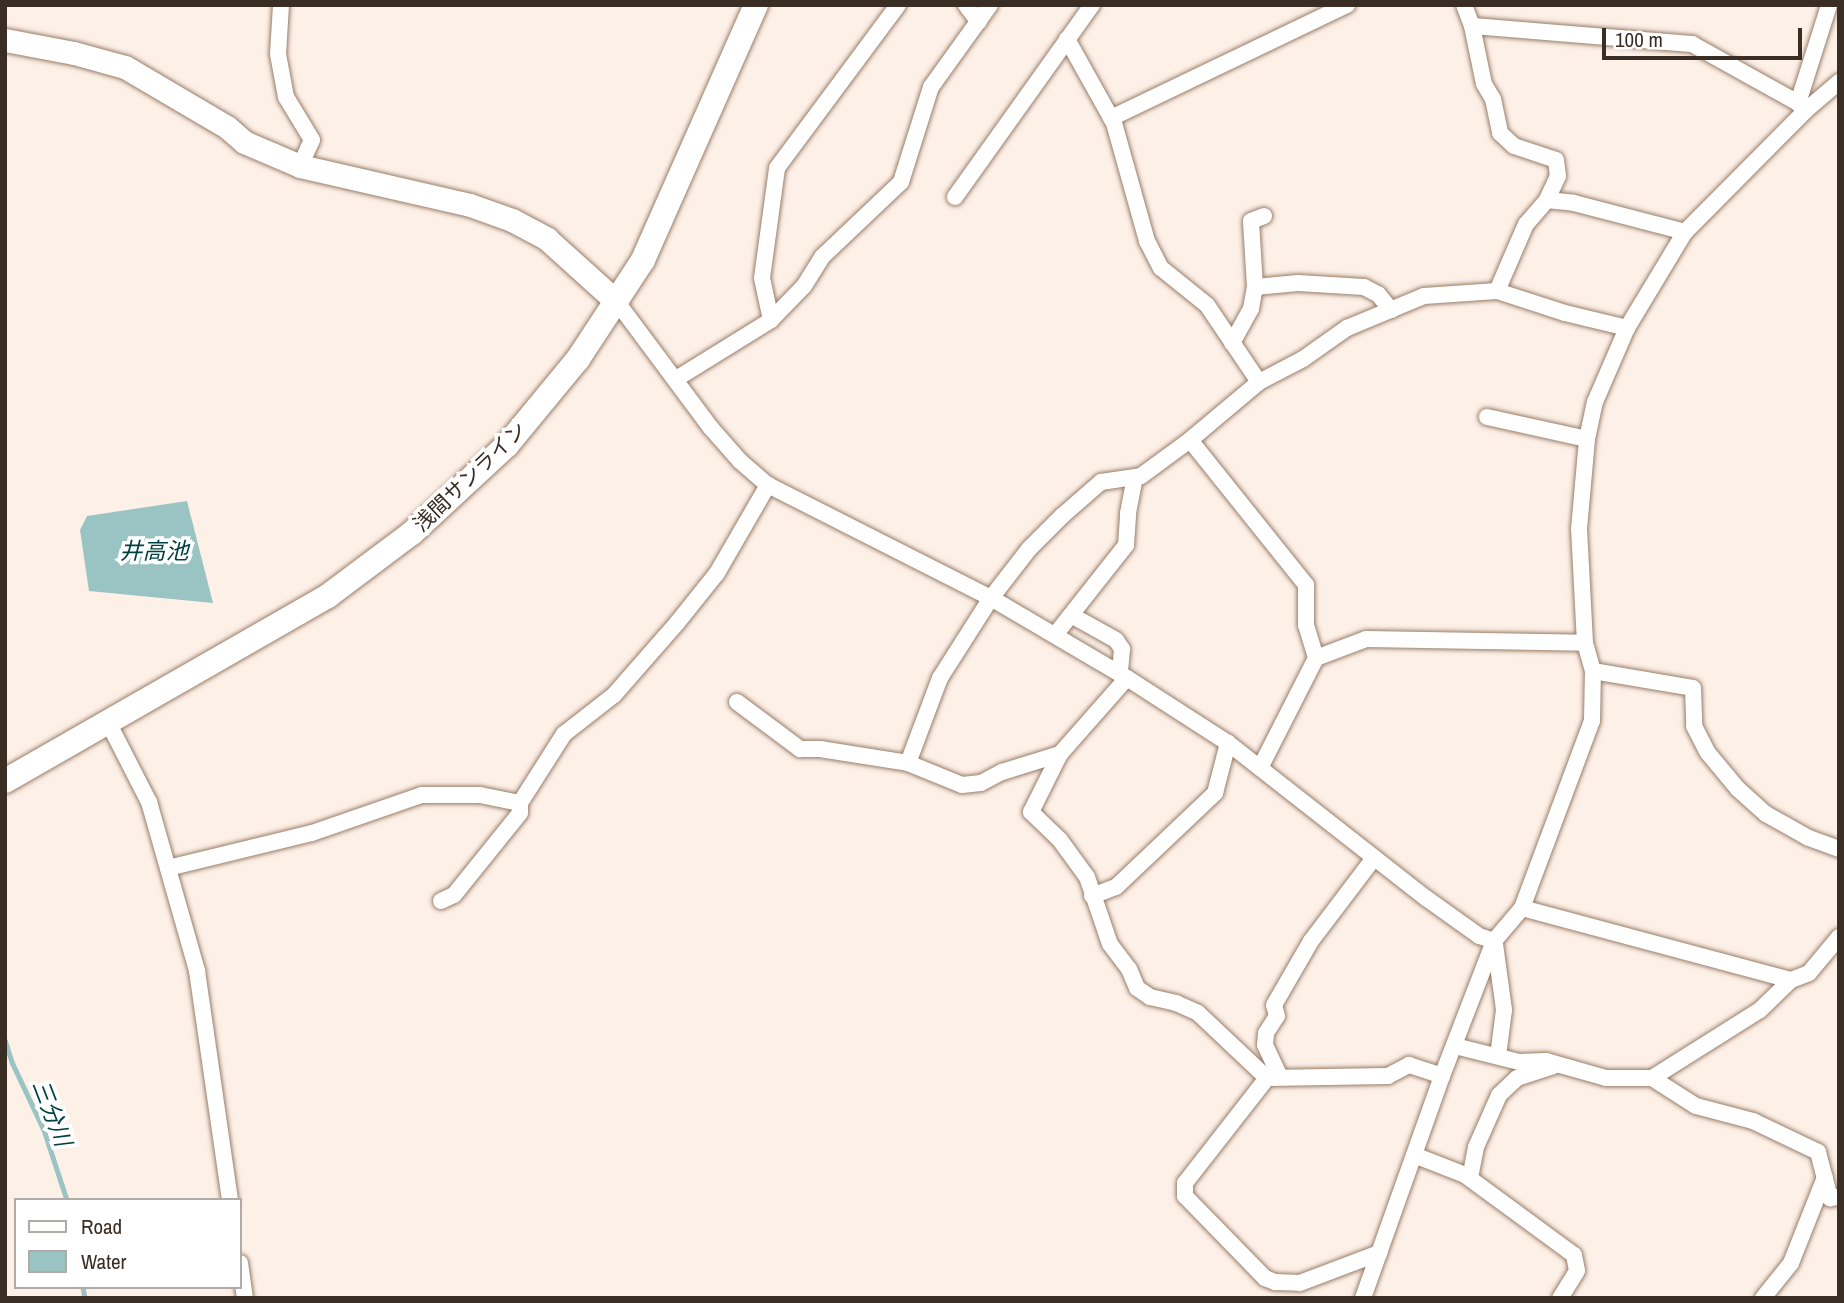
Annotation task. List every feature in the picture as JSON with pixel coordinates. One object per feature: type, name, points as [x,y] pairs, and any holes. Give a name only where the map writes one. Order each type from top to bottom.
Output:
[{"type":"main road","name":"浅間サンライン","points":[[5,781],[309,608],[412,533],[507,445],[569,369],[617,302],[661,224],[756,5]]},
{"type":"street","points":[[281,5],[278,54],[286,97],[312,140],[300,166]]},
{"type":"street","points":[[771,320],[762,278],[777,168],[898,5]]},
{"type":"street","points":[[966,5],[979,22]]},
{"type":"street","points":[[676,379],[771,320],[804,286],[822,257],[901,182],[931,87],[989,5]]},
{"type":"street","points":[[955,197],[1092,5]]},
{"type":"street","points":[[1111,118],[1347,5]]},
{"type":"street","points":[[1464,5],[1472,26],[1484,84],[1493,99],[1500,133],[1514,146],[1556,160],[1558,176],[1547,200],[1526,224],[1497,290]]},
{"type":"street","points":[[1802,107],[1829,5]]},
{"type":"street","points":[[1472,26],[1692,44],[1802,107]]},
{"type":"street","points":[[1067,39],[1111,118],[1147,241],[1161,268],[1207,305],[1259,382]]},
{"type":"street","points":[[5,40],[74,53],[125,67],[227,127],[244,142],[300,166],[470,205],[512,220],[547,239],[617,302],[711,428],[740,461],[768,485],[991,598],[1124,676],[1228,743],[1374,858],[1479,936],[1494,941]]},
{"type":"street","points":[[1363,1298],[1442,1076],[1494,941],[1522,908],[1591,721],[1593,671],[1585,643],[1578,529],[1587,439],[1595,402],[1627,328],[1685,232],[1802,107],[1839,82]]},
{"type":"street","points":[[1547,200],[1574,203],[1685,232]]},
{"type":"street","points":[[1232,343],[1251,309],[1255,287],[1249,229],[1251,221],[1264,216]]},
{"type":"street","points":[[1255,287],[1298,283],[1364,287],[1378,294],[1391,310]]},
{"type":"street","points":[[908,763],[940,678],[991,598],[1029,549],[1101,482],[1135,478],[1191,440],[1259,382],[1303,359],[1348,328],[1424,296],[1497,290],[1564,313],[1627,328]]},
{"type":"street","points":[[1488,417],[1587,439]]},
{"type":"street","points":[[1191,440],[1306,585],[1306,625],[1316,658]]},
{"type":"street","points":[[1055,635],[1126,545],[1128,513],[1135,478]]},
{"type":"street","points":[[441,901],[454,895],[520,813],[520,803],[564,734],[614,695],[717,573],[768,485]]},
{"type":"street","points":[[1071,615],[1116,640],[1122,649],[1124,676],[1060,754],[1031,812],[1060,840],[1087,877],[1110,944],[1129,969],[1137,988],[1150,997],[1176,1003],[1198,1013],[1274,1077],[1388,1076],[1409,1065],[1442,1076]]},
{"type":"street","points":[[1261,768],[1316,658],[1366,639],[1585,643]]},
{"type":"street","points":[[1593,671],[1693,688],[1694,726],[1708,753],[1738,789],[1766,814],[1810,838],[1839,849]]},
{"type":"street","points":[[737,702],[800,750],[820,749],[908,763],[962,785],[981,783],[1002,772],[1060,754]]},
{"type":"street","points":[[108,722],[149,802],[197,971],[230,1198]]},
{"type":"street","points":[[1092,896],[1116,887],[1215,793],[1228,743]]},
{"type":"street","points":[[168,868],[313,833],[422,795],[480,796],[520,803]]},
{"type":"street","points":[[1274,1077],[1265,1045],[1266,1033],[1277,1016],[1274,1005],[1311,941],[1374,858]]},
{"type":"street","points":[[1522,908],[1791,980]]},
{"type":"street","points":[[1455,1046],[1519,1062],[1546,1061],[1606,1078],[1652,1078],[1760,1010],[1791,980],[1810,973],[1839,937]]},
{"type":"street","points":[[1494,941],[1504,1010],[1498,1056]]},
{"type":"street","points":[[1824,956],[1839,967]]},
{"type":"street","points":[[1469,1178],[1476,1147],[1499,1095],[1517,1078],[1559,1065]]},
{"type":"street","points":[[1274,1077],[1185,1184],[1185,1196],[1265,1278],[1275,1282],[1300,1283],[1379,1253]]},
{"type":"street","points":[[1652,1078],[1696,1106],[1753,1121],[1818,1152],[1830,1198],[1839,1197]]},
{"type":"street","points":[[1414,1155],[1441,1164],[1469,1178],[1574,1255],[1577,1270],[1561,1291],[1560,1298]]},
{"type":"street","points":[[1763,1298],[1791,1263],[1826,1175]]},
{"type":"street","points":[[242,1277],[245,1298]]},
{"type":"water","name":"井高池","points":[[187,501],[213,603],[89,591],[80,530],[87,516]]},
{"type":"waterway","name":"三分川","points":[[5,1040],[12,1062],[44,1130],[66,1198]]},
{"type":"waterway","name":"三分川","points":[[83,1289],[85,1298]]}]
